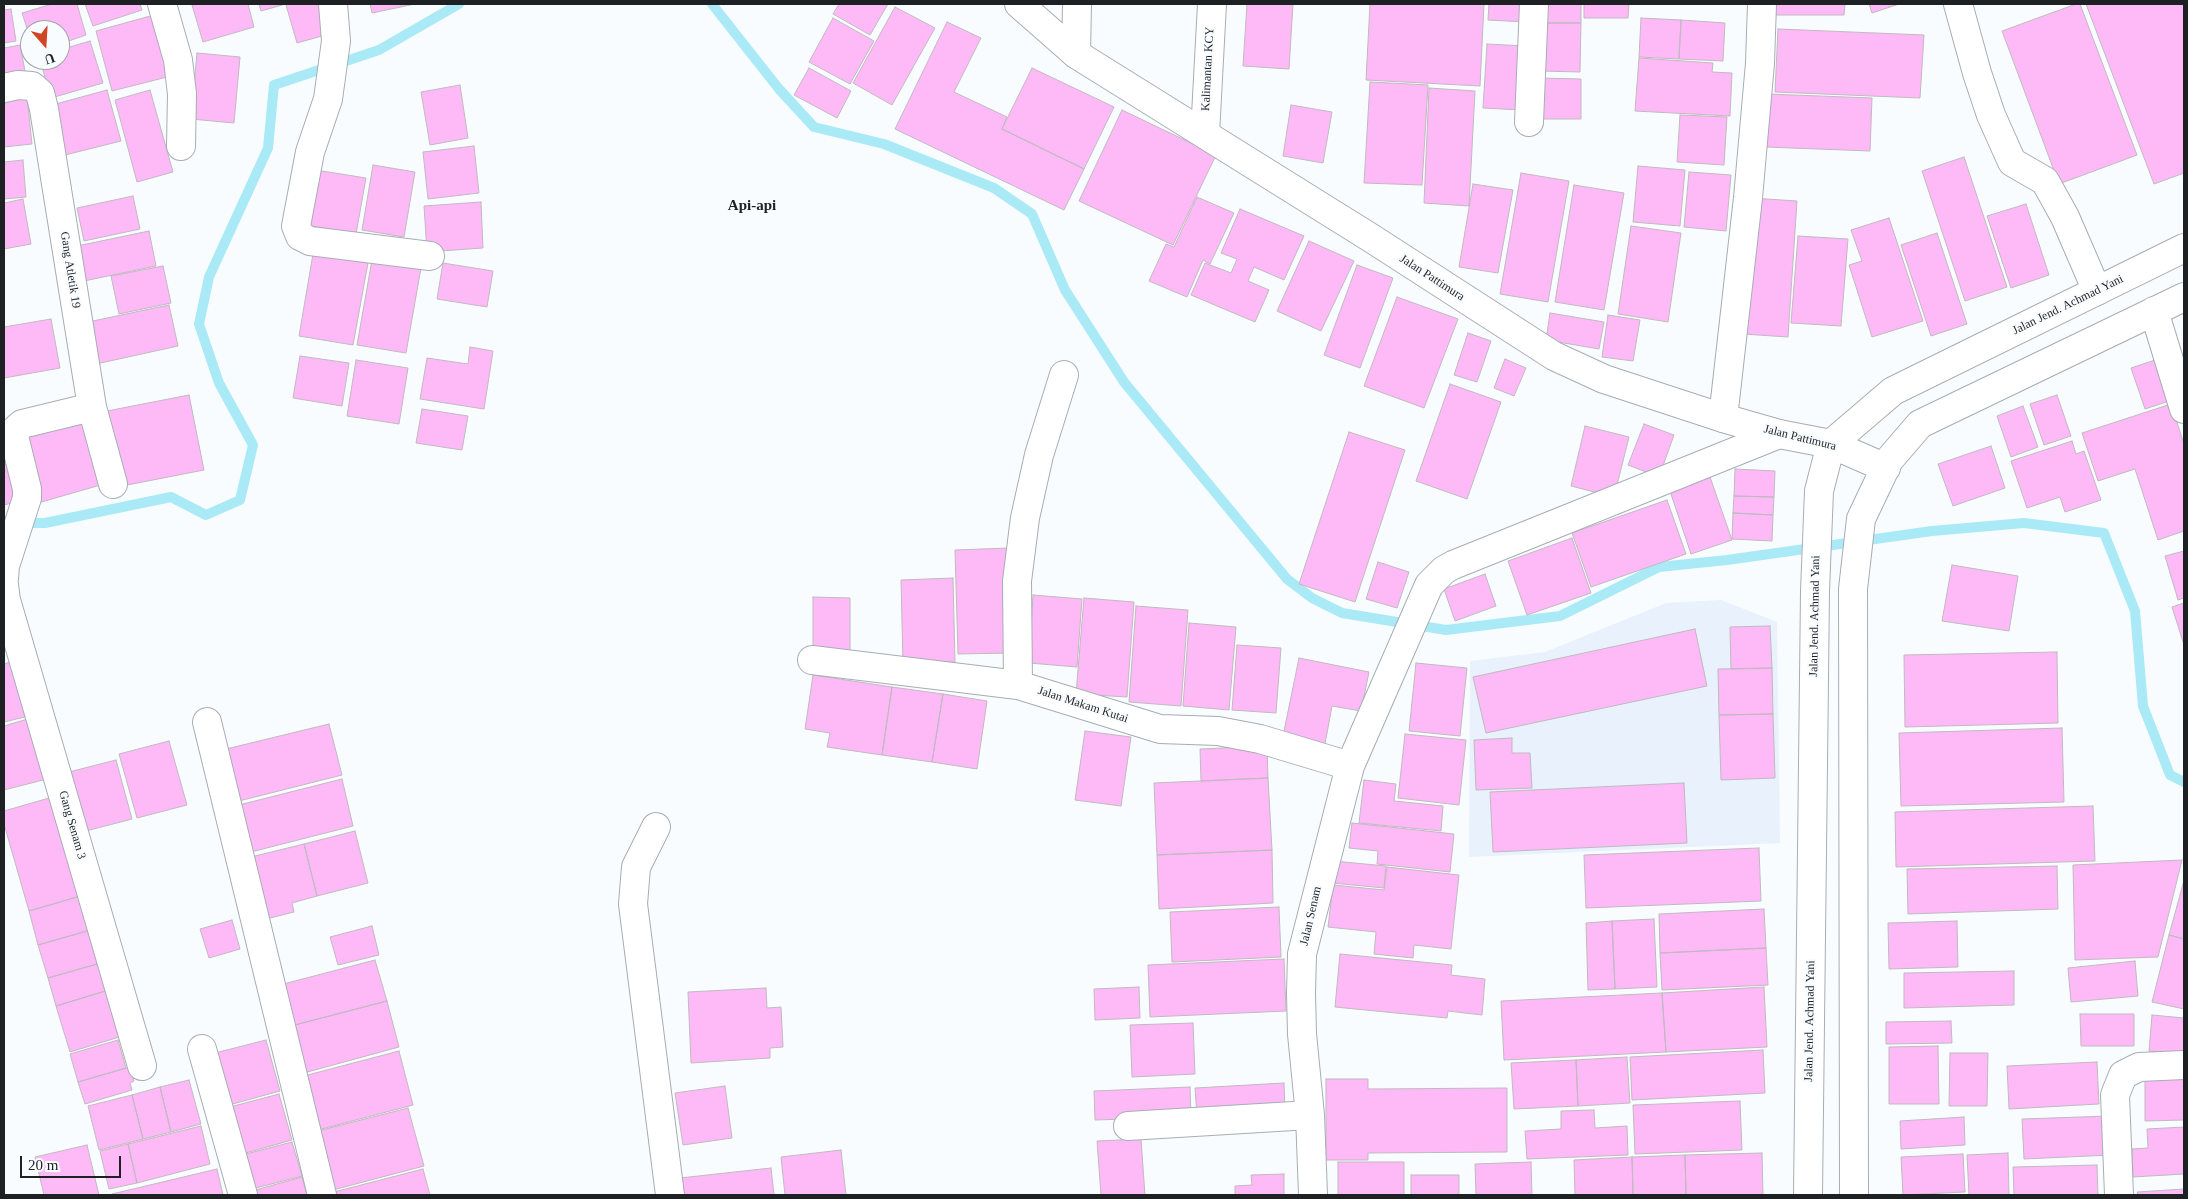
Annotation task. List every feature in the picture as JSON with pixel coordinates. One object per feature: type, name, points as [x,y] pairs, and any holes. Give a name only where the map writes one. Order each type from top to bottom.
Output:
[{"type":"street","points":[[162,4],[178,60],[182,94],[181,146]]},
{"type":"street","points":[[333,4],[336,41],[328,99],[308,162],[296,226],[300,236],[310,241],[430,256]]},
{"type":"street","name":"Jalan Pattimura","points":[[1019,4],[1076,54],[1371,238],[1554,356],[1604,379],[1723,418],[1780,434],[1831,444],[1886,468]]},
{"type":"street","points":[[1076,54],[1077,4]]},
{"type":"street","name":"Kalimantan KCY","points":[[1205,134],[1212,4]]},
{"type":"street","points":[[1529,122],[1534,4]]},
{"type":"street","points":[[1723,418],[1748,198],[1760,63],[1762,4]]},
{"type":"street","points":[[1958,4],[1983,90],[2012,162],[2045,181],[2065,217],[2097,291]]},
{"type":"street","name":"Gang Atletik 19","points":[[4,88],[18,85],[32,86],[40,93],[46,119],[92,407],[113,484]]},
{"type":"street","name":"Jalan Jend. Achmad Yani","points":[[1808,1195],[1815,591],[1819,491],[1831,444],[1893,391],[2184,248]]},
{"type":"street","points":[[1854,1195],[1853,589],[1862,519],[1889,460],[1920,424],[2184,297]]},
{"type":"street","points":[[2154,311],[2184,409]]},
{"type":"street","points":[[1018,685],[1017,581],[1025,518],[1039,455],[1064,375]]},
{"type":"street","points":[[4,577],[26,498],[26,478],[13,438],[16,428],[22,424],[92,407]]},
{"type":"street","name":"Jalan Senam","points":[[1313,1195],[1310,1115],[1302,1034],[1302,954],[1350,766],[1429,585],[1444,570],[1453,565],[1780,434]]},
{"type":"street","name":"Gang Senam 3","points":[[4,577],[6,600],[142,1066]]},
{"type":"street","name":"Jalan Makam Kutai","points":[[812,660],[1018,685],[1160,729],[1218,731],[1260,739],[1350,766]]},
{"type":"street","points":[[207,722],[322,1195]]},
{"type":"street","points":[[656,827],[636,867],[633,904],[670,1195]]},
{"type":"street","points":[[202,1050],[242,1195]]},
{"type":"street","points":[[2120,1195],[2115,1095],[2122,1076],[2139,1067],[2184,1066]]},
{"type":"street","points":[[1128,1126],[1310,1115]]},
{"type":"shaded area","points":[[1721,600],[1777,622],[1780,843],[1469,857],[1470,661],[1545,652],[1666,603]]},
{"type":"building","points":[[52,4],[77,4],[86,35],[70,41],[70,20],[24,20],[22,13]]},
{"type":"building","points":[[85,4],[140,4],[142,10],[93,26]]},
{"type":"building","points":[[248,4],[254,27],[203,42],[192,5]]},
{"type":"building","points":[[259,4],[286,4],[261,11]]},
{"type":"building","points":[[320,4],[329,34],[297,43],[286,5]]},
{"type":"building","points":[[370,4],[415,4],[372,13]]},
{"type":"building","points":[[839,4],[888,4],[870,35],[833,14]]},
{"type":"building","points":[[1247,4],[1293,4],[1289,69],[1243,66]]},
{"type":"building","points":[[1370,4],[1484,4],[1480,86],[1366,80]]},
{"type":"building","points":[[1489,4],[1527,4],[1526,22],[1488,20]]},
{"type":"building","points":[[1542,4],[1581,4],[1581,23],[1541,23]]},
{"type":"building","points":[[1584,4],[1629,4],[1628,18],[1584,18]]},
{"type":"building","points":[[1769,4],[1845,4],[1844,15],[1769,15]]},
{"type":"building","points":[[1869,4],[1899,4],[1872,13]]},
{"type":"building","points":[[2080,4],[2137,155],[2059,184],[2002,31]]},
{"type":"building","points":[[2086,4],[2184,4],[2184,173],[2154,184]]},
{"type":"building","points":[[895,7],[935,28],[892,105],[853,83]]},
{"type":"building","points":[[11,9],[16,41],[4,43],[4,10]]},
{"type":"building","points":[[154,15],[171,76],[112,91],[96,31]]},
{"type":"building","points":[[833,18],[874,41],[850,84],[809,62]]},
{"type":"building","points":[[1641,18],[1681,20],[1679,59],[1639,57]]},
{"type":"building","points":[[1681,20],[1725,23],[1723,61],[1679,59]]},
{"type":"building","points":[[947,22],[981,38],[954,92],[1007,117],[1002,129],[1084,169],[1064,210],[895,129]]},
{"type":"building","points":[[1541,23],[1581,23],[1580,72],[1540,71]]},
{"type":"building","points":[[1778,29],[1924,35],[1920,98],[1775,92]]},
{"type":"building","points":[[90,41],[103,83],[51,98],[43,70],[70,70],[70,47]]},
{"type":"building","points":[[1487,44],[1525,46],[1521,110],[1483,108]]},
{"type":"building","points":[[20,45],[20,70],[25,70],[26,76],[4,80],[4,48]]},
{"type":"building","points":[[197,53],[240,57],[234,123],[191,119]]},
{"type":"building","points":[[1639,58],[1713,63],[1712,72],[1732,73],[1730,116],[1635,111]]},
{"type":"building","points":[[809,68],[851,91],[837,118],[794,95]]},
{"type":"building","points":[[1032,68],[1114,107],[1084,169],[1002,129]]},
{"type":"building","points":[[1539,78],[1581,79],[1581,119],[1538,119]]},
{"type":"building","points":[[1370,82],[1428,85],[1422,185],[1364,183]]},
{"type":"building","points":[[460,85],[468,138],[430,145],[421,92]]},
{"type":"building","points":[[1429,88],[1475,91],[1469,206],[1424,203]]},
{"type":"building","points":[[107,90],[121,141],[65,155],[52,105]]},
{"type":"building","points":[[150,90],[173,172],[137,182],[115,100]]},
{"type":"building","points":[[1768,94],[1872,98],[1870,151],[1766,147]]},
{"type":"building","points":[[27,96],[32,144],[4,147],[4,98]]},
{"type":"building","points":[[1291,105],[1332,112],[1323,163],[1283,156]]},
{"type":"building","points":[[1122,110],[1216,155],[1173,245],[1079,201]]},
{"type":"building","points":[[1680,115],[1727,117],[1724,165],[1677,162]]},
{"type":"building","points":[[474,146],[479,193],[428,199],[423,152]]},
{"type":"building","points":[[1964,157],[2007,287],[1965,301],[1922,171]]},
{"type":"building","points":[[23,160],[26,197],[4,199],[4,162]]},
{"type":"building","points":[[373,165],[415,172],[404,237],[362,230]]},
{"type":"building","points":[[1638,166],[1685,170],[1680,226],[1633,222]]},
{"type":"building","points":[[316,170],[366,178],[356,234],[306,225]]},
{"type":"building","points":[[1689,172],[1731,175],[1726,231],[1684,227]]},
{"type":"building","points":[[1521,173],[1569,181],[1548,302],[1500,294]]},
{"type":"building","points":[[1473,184],[1513,190],[1498,273],[1459,267]]},
{"type":"building","points":[[1574,185],[1624,193],[1604,310],[1555,302]]},
{"type":"building","points":[[133,196],[140,229],[84,241],[77,208]]},
{"type":"building","points":[[1197,197],[1234,213],[1210,264],[1203,260],[1187,297],[1149,281],[1166,244],[1174,247]]},
{"type":"building","points":[[1752,198],[1797,201],[1788,337],[1743,334]]},
{"type":"building","points":[[23,199],[31,244],[4,249],[4,203]]},
{"type":"building","points":[[481,202],[483,248],[427,252],[424,206]]},
{"type":"building","points":[[2026,204],[2049,275],[2011,288],[1987,216]]},
{"type":"building","points":[[1240,209],[1304,236],[1284,280],[1254,267],[1248,281],[1269,290],[1255,322],[1191,295],[1205,263],[1231,273],[1237,259],[1221,253]]},
{"type":"building","points":[[1889,218],[1923,321],[1872,337],[1849,265],[1862,261],[1851,230]]},
{"type":"building","points":[[1631,226],[1681,233],[1668,322],[1618,314]]},
{"type":"building","points":[[149,231],[156,266],[84,281],[77,246]]},
{"type":"building","points":[[1937,233],[1967,324],[1931,336],[1901,245]]},
{"type":"building","points":[[1798,236],[1848,239],[1841,326],[1791,323]]},
{"type":"building","points":[[1309,241],[1354,261],[1321,331],[1277,311]]},
{"type":"building","points":[[313,254],[368,263],[353,345],[299,336]]},
{"type":"building","points":[[372,260],[421,268],[406,353],[357,345]]},
{"type":"building","points":[[443,263],[493,271],[487,307],[437,299]]},
{"type":"building","points":[[1357,265],[1393,278],[1360,368],[1324,355]]},
{"type":"building","points":[[163,266],[171,303],[119,314],[111,276]]},
{"type":"building","points":[[1397,297],[1458,319],[1424,408],[1364,386]]},
{"type":"building","points":[[169,305],[178,346],[96,364],[88,322]]},
{"type":"building","points":[[1550,313],[1604,322],[1599,349],[1546,340]]},
{"type":"building","points":[[1608,315],[1640,320],[1633,361],[1602,357]]},
{"type":"building","points":[[51,319],[60,368],[4,378],[4,327]]},
{"type":"building","points":[[1468,333],[1491,341],[1477,382],[1454,375]]},
{"type":"building","points":[[470,347],[493,351],[484,409],[420,399],[427,358],[468,364]]},
{"type":"building","points":[[300,356],[349,363],[342,406],[293,398]]},
{"type":"building","points":[[1505,359],[1526,368],[1514,396],[1494,388]]},
{"type":"building","points":[[2158,359],[2172,400],[2145,409],[2131,368]]},
{"type":"building","points":[[356,360],[408,368],[399,424],[347,416]]},
{"type":"building","points":[[1450,384],[1501,402],[1467,499],[1416,481]]},
{"type":"building","points":[[189,395],[204,470],[122,486],[107,411]]},
{"type":"building","points":[[2057,395],[2071,436],[2044,445],[2030,404]]},
{"type":"building","points":[[2171,404],[2184,444],[2184,531],[2158,540],[2135,469],[2098,481],[2082,433]]},
{"type":"building","points":[[2023,406],[2038,447],[2011,457],[1997,416]]},
{"type":"building","points":[[422,409],[468,416],[462,450],[416,443]]},
{"type":"building","points":[[84,416],[104,484],[38,503],[18,435]]},
{"type":"building","points":[[1644,424],[1674,435],[1659,477],[1628,465]]},
{"type":"building","points":[[1585,426],[1629,437],[1614,497],[1571,486]]},
{"type":"building","points":[[1349,432],[1405,450],[1355,602],[1299,584]]},
{"type":"building","points":[[2072,441],[2076,454],[2084,451],[2101,500],[2065,512],[2060,497],[2027,508],[2011,461]]},
{"type":"building","points":[[1991,446],[2005,488],[1953,506],[1938,464]]},
{"type":"building","points":[[12,463],[23,500],[4,505],[4,465]]},
{"type":"building","points":[[1735,469],[1775,471],[1774,497],[1734,496]]},
{"type":"building","points":[[1710,477],[1732,540],[1691,554],[1670,491]]},
{"type":"building","points":[[1734,496],[1774,497],[1773,515],[1733,513]]},
{"type":"building","points":[[1667,500],[1686,554],[1591,587],[1572,533]]},
{"type":"building","points":[[1733,513],[1773,515],[1772,541],[1732,539]]},
{"type":"building","points":[[1572,538],[1591,593],[1527,615],[1508,561]]},
{"type":"building","points":[[1009,548],[1011,653],[958,654],[955,550]]},
{"type":"building","points":[[2184,551],[2184,598],[2178,600],[2165,556]]},
{"type":"building","points":[[1378,562],[1409,572],[1397,608],[1366,599]]},
{"type":"building","points":[[1952,565],[2018,576],[2009,631],[1942,621]]},
{"type":"building","points":[[1485,574],[1496,606],[1455,621],[1444,589]]},
{"type":"building","points":[[953,578],[955,662],[903,663],[901,580]]},
{"type":"building","points":[[1033,595],[1082,599],[1077,667],[1029,663]]},
{"type":"building","points":[[813,597],[850,598],[850,651],[813,651]]},
{"type":"building","points":[[1084,598],[1134,602],[1127,697],[1076,694]]},
{"type":"building","points":[[2184,603],[2184,645],[2172,607]]},
{"type":"building","points":[[1136,606],[1188,610],[1181,706],[1129,702]]},
{"type":"building","points":[[1189,623],[1236,627],[1229,710],[1183,706]]},
{"type":"building","points":[[1770,626],[1772,668],[1731,669],[1730,627]]},
{"type":"building","points":[[1695,629],[1707,686],[1486,733],[1473,677]]},
{"type":"building","points":[[1237,645],[1281,648],[1276,713],[1232,710]]},
{"type":"building","points":[[2057,652],[2058,723],[1905,727],[1904,655]]},
{"type":"building","points":[[1299,658],[1369,672],[1361,711],[1332,706],[1325,744],[1283,736]]},
{"type":"building","points":[[10,662],[25,717],[4,722],[4,664]]},
{"type":"building","points":[[1416,663],[1467,668],[1460,736],[1409,731]]},
{"type":"building","points":[[1772,668],[1773,714],[1719,715],[1718,669]]},
{"type":"building","points":[[813,675],[892,687],[882,755],[827,747],[830,733],[805,729]]},
{"type":"building","points":[[892,687],[943,694],[932,762],[882,755]]},
{"type":"building","points":[[943,694],[987,701],[977,769],[932,762]]},
{"type":"building","points":[[1773,714],[1775,778],[1721,780],[1719,715]]},
{"type":"building","points":[[31,718],[47,779],[4,790],[4,726]]},
{"type":"building","points":[[329,724],[342,775],[235,802],[222,750]]},
{"type":"building","points":[[2062,728],[2064,802],[1901,806],[1899,733]]},
{"type":"building","points":[[1085,731],[1131,737],[1121,806],[1075,800]]},
{"type":"building","points":[[1405,734],[1466,740],[1459,805],[1398,798]]},
{"type":"building","points":[[1512,738],[1512,753],[1530,753],[1532,788],[1476,790],[1474,740]]},
{"type":"building","points":[[169,741],[187,805],[137,818],[119,754]]},
{"type":"building","points":[[1267,746],[1268,778],[1201,781],[1200,749]]},
{"type":"building","points":[[116,760],[132,819],[82,832],[65,773]]},
{"type":"building","points":[[1268,778],[1272,850],[1157,855],[1154,783]]},
{"type":"building","points":[[342,779],[353,826],[247,853],[235,806]]},
{"type":"building","points":[[1364,780],[1396,784],[1394,801],[1443,806],[1441,831],[1359,823]]},
{"type":"building","points":[[1684,783],[1687,843],[1493,852],[1490,792]]},
{"type":"building","points":[[56,796],[84,895],[29,911],[4,824],[4,811]]},
{"type":"building","points":[[2093,806],[2095,861],[1896,867],[1895,812]]},
{"type":"building","points":[[1352,823],[1454,834],[1450,872],[1377,864],[1378,851],[1349,848]]},
{"type":"building","points":[[355,831],[368,883],[317,896],[304,844]]},
{"type":"building","points":[[304,844],[317,896],[292,903],[294,912],[262,920],[247,858]]},
{"type":"building","points":[[1759,848],[1761,901],[1586,908],[1584,855]]},
{"type":"building","points":[[1272,850],[1273,903],[1159,909],[1157,855]]},
{"type":"building","points":[[2182,860],[2158,957],[2075,960],[2073,865]]},
{"type":"building","points":[[1334,861],[1386,866],[1384,888],[1332,883]]},
{"type":"building","points":[[2057,866],[2058,909],[1908,914],[1907,869]]},
{"type":"building","points":[[1387,867],[1459,875],[1451,949],[1414,945],[1413,958],[1374,954],[1376,932],[1328,927],[1333,885],[1384,890]]},
{"type":"building","points":[[2184,885],[2184,939],[2169,935]]},
{"type":"building","points":[[84,895],[94,929],[38,945],[29,911]]},
{"type":"building","points":[[1279,907],[1281,957],[1172,962],[1170,912]]},
{"type":"building","points":[[1764,909],[1766,948],[1660,953],[1659,914]]},
{"type":"building","points":[[1654,919],[1657,987],[1615,989],[1612,921]]},
{"type":"building","points":[[232,920],[240,949],[209,958],[200,929]]},
{"type":"building","points":[[1612,921],[1615,989],[1588,990],[1586,923]]},
{"type":"building","points":[[1957,921],[1958,967],[1889,969],[1888,923]]},
{"type":"building","points":[[372,926],[379,955],[338,965],[330,937]]},
{"type":"building","points":[[94,929],[104,962],[48,978],[38,945]]},
{"type":"building","points":[[2169,935],[2184,939],[2184,1009],[2152,1002]]},
{"type":"building","points":[[1766,948],[1768,985],[1662,990],[1660,953]]},
{"type":"building","points":[[1340,954],[1452,965],[1451,975],[1485,979],[1482,1015],[1448,1011],[1447,1018],[1335,1007]]},
{"type":"building","points":[[1284,959],[1286,1011],[1150,1017],[1148,965]]},
{"type":"building","points":[[375,960],[387,1001],[287,1027],[276,986]]},
{"type":"building","points":[[2135,961],[2138,996],[2071,1002],[2068,968]]},
{"type":"building","points":[[104,962],[112,989],[56,1006],[48,978]]},
{"type":"building","points":[[2014,971],[2014,1005],[1904,1008],[1904,973]]},
{"type":"building","points":[[1139,987],[1140,1018],[1095,1020],[1094,989]]},
{"type":"building","points":[[1764,987],[1767,1047],[1666,1052],[1662,993]]},
{"type":"building","points":[[766,988],[767,1008],[781,1007],[783,1047],[770,1048],[770,1058],[691,1063],[688,992]]},
{"type":"building","points":[[112,989],[126,1035],[70,1052],[56,1006]]},
{"type":"building","points":[[1662,993],[1666,1052],[1504,1060],[1501,1001]]},
{"type":"building","points":[[387,1001],[399,1047],[300,1074],[287,1027]]},
{"type":"building","points":[[2080,1014],[2134,1014],[2134,1046],[2081,1046]]},
{"type":"building","points":[[2152,1015],[2184,1018],[2184,1054],[2149,1051]]},
{"type":"building","points":[[1951,1021],[1952,1043],[1886,1044],[1886,1022]]},
{"type":"building","points":[[1193,1023],[1195,1074],[1132,1077],[1130,1025]]},
{"type":"building","points":[[118,1040],[126,1068],[78,1082],[70,1054]]},
{"type":"building","points":[[266,1040],[280,1091],[229,1105],[215,1053]]},
{"type":"building","points":[[1938,1046],[1939,1104],[1889,1104],[1889,1047]]},
{"type":"building","points":[[1763,1050],[1765,1093],[1632,1100],[1630,1057]]},
{"type":"building","points":[[399,1051],[413,1105],[314,1131],[300,1077]]},
{"type":"building","points":[[1950,1053],[1988,1053],[1987,1106],[1949,1106]]},
{"type":"building","points":[[1627,1057],[1630,1103],[1578,1106],[1576,1060]]},
{"type":"building","points":[[1576,1060],[1578,1106],[1514,1109],[1511,1063]]},
{"type":"building","points":[[2097,1062],[2099,1104],[2009,1109],[2007,1066]]},
{"type":"building","points":[[130,1067],[134,1081],[130,1083],[132,1090],[85,1104],[78,1082]]},
{"type":"building","points":[[1326,1079],[1368,1079],[1368,1089],[1507,1088],[1507,1152],[1368,1153],[1368,1160],[1326,1160]]},
{"type":"building","points":[[2184,1079],[2184,1120],[2145,1121],[2145,1080]]},
{"type":"building","points":[[189,1080],[201,1124],[171,1132],[160,1087]]},
{"type":"building","points":[[1284,1083],[1285,1111],[1197,1116],[1195,1088]]},
{"type":"building","points":[[725,1086],[732,1138],[683,1145],[675,1093]]},
{"type":"building","points":[[160,1087],[171,1132],[143,1139],[132,1095]]},
{"type":"building","points":[[1190,1087],[1191,1117],[1095,1120],[1094,1091]]},
{"type":"building","points":[[279,1094],[292,1140],[242,1154],[230,1107]]},
{"type":"building","points":[[132,1095],[143,1139],[99,1150],[88,1106]]},
{"type":"building","points":[[1740,1101],[1742,1150],[1635,1154],[1633,1105]]},
{"type":"building","points":[[408,1108],[424,1166],[329,1191],[314,1132]]},
{"type":"building","points":[[1594,1110],[1595,1128],[1627,1126],[1628,1155],[1527,1159],[1525,1131],[1561,1129],[1561,1111]]},
{"type":"building","points":[[2109,1116],[2111,1155],[2024,1159],[2022,1119]]},
{"type":"building","points":[[1964,1117],[1965,1145],[1901,1149],[1900,1121]]},
{"type":"building","points":[[201,1126],[210,1164],[137,1183],[128,1144]]},
{"type":"building","points":[[2184,1127],[2184,1174],[2133,1177],[2132,1149],[2148,1148],[2147,1129]]},
{"type":"building","points":[[1141,1139],[1145,1195],[1101,1195],[1097,1141]]},
{"type":"building","points":[[292,1142],[302,1176],[252,1189],[242,1155]]},
{"type":"building","points":[[128,1144],[137,1183],[109,1189],[100,1151]]},
{"type":"building","points":[[87,1145],[99,1195],[44,1195],[35,1157]]},
{"type":"building","points":[[841,1150],[846,1195],[785,1195],[781,1157]]},
{"type":"building","points":[[1762,1153],[1763,1195],[1686,1195],[1685,1155]]},
{"type":"building","points":[[2008,1153],[2009,1195],[1969,1195],[1967,1155]]},
{"type":"building","points":[[1963,1154],[1965,1192],[1903,1195],[1901,1157]]},
{"type":"building","points":[[1685,1155],[1686,1195],[1633,1195],[1632,1157]]},
{"type":"building","points":[[1632,1157],[1633,1195],[1575,1195],[1574,1160]]},
{"type":"building","points":[[1338,1162],[1404,1162],[1404,1195],[1338,1195]]},
{"type":"building","points":[[1531,1162],[1532,1195],[1476,1195],[1475,1164]]},
{"type":"building","points":[[2097,1165],[2098,1195],[2014,1195],[2013,1167]]},
{"type":"building","points":[[771,1168],[774,1195],[682,1195],[680,1178]]},
{"type":"building","points":[[217,1169],[223,1195],[112,1195],[112,1194]]},
{"type":"building","points":[[423,1169],[430,1195],[330,1195],[330,1193]]},
{"type":"building","points":[[1284,1174],[1284,1195],[1235,1195],[1235,1186],[1252,1185],[1251,1175]]},
{"type":"building","points":[[1411,1175],[1459,1175],[1459,1195],[1411,1195]]},
{"type":"building","points":[[302,1177],[307,1195],[253,1195],[252,1191]]},
{"type":"building","points":[[2184,1189],[2184,1195],[2138,1195],[2137,1192]]},
{"type":"waterway","points":[[4,523],[45,523],[171,497],[206,515],[240,500],[253,445],[219,383],[199,324],[209,277],[268,148],[274,85],[379,50],[459,4]]},
{"type":"waterway","points":[[712,4],[779,89],[814,127],[884,144],[994,188],[1032,214],[1065,290],[1124,382],[1287,579],[1312,598],[1342,613],[1446,630],[1560,616],[1659,567],[1727,560],[1932,531],[2024,523],[2104,533],[2135,611],[2143,706],[2170,775],[2184,782]]},
{"type":"district","name":"Api-api","points":[[752,206]]}]
